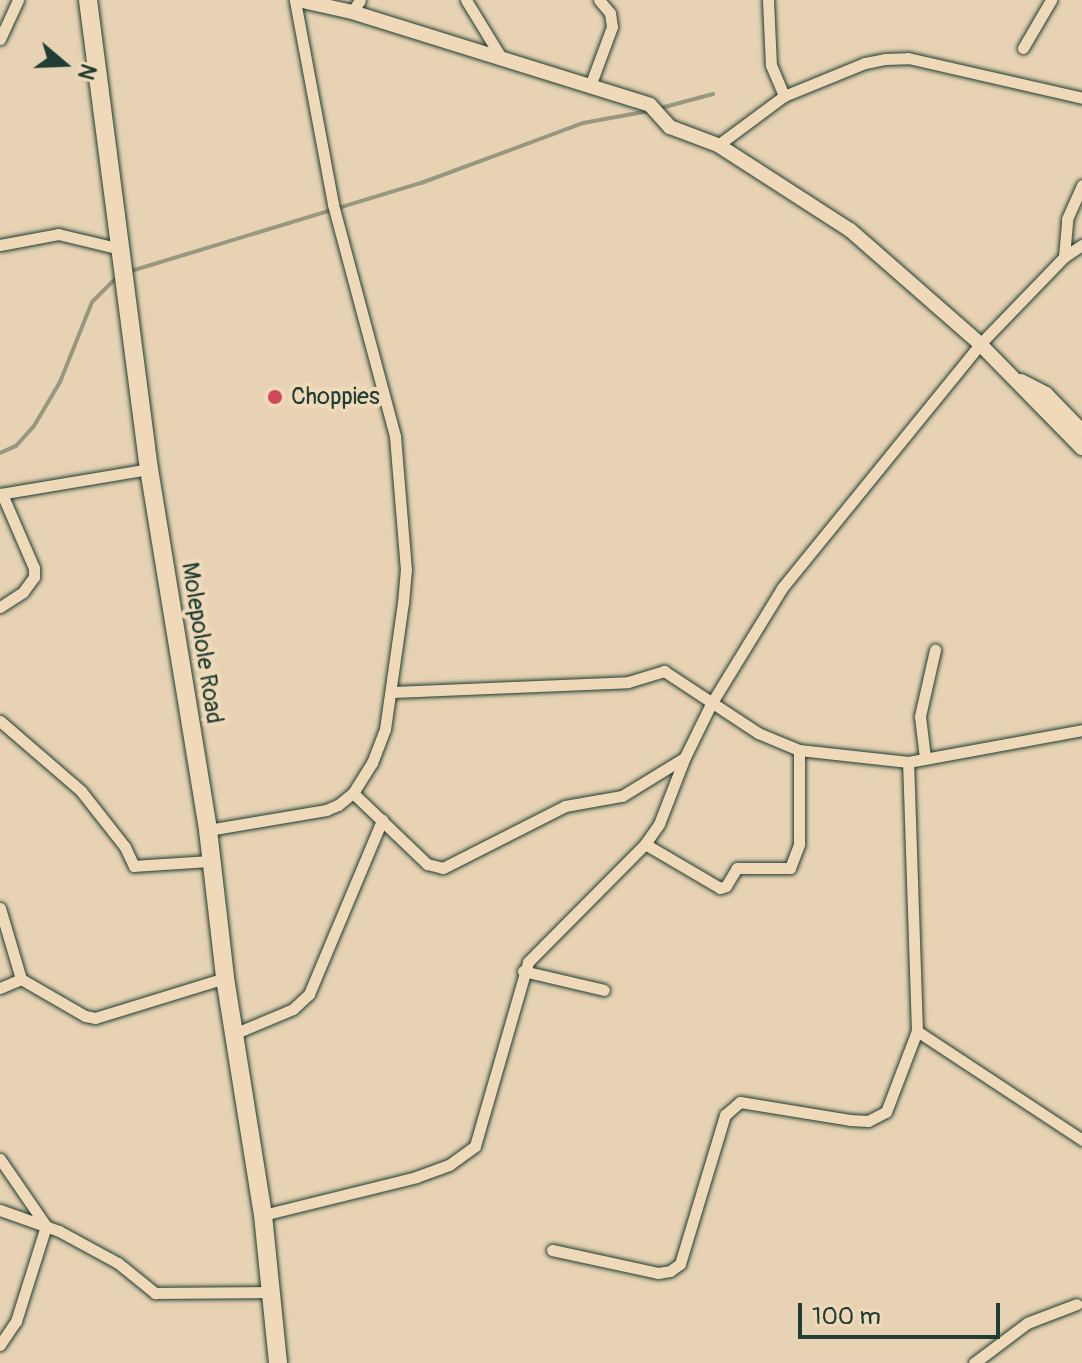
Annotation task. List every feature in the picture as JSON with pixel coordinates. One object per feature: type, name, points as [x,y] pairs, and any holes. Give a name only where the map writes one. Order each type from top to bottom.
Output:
[{"type":"main road","name":"Molepolole Road","points":[[88,0],[149,469],[208,830],[225,978],[263,1215],[278,1363]]},
{"type":"main road","name":"Molepolole Road","points":[[272,1292],[289,1363]]},
{"type":"street","points":[[0,39],[18,0]]},
{"type":"street","points":[[208,830],[326,810],[353,793],[372,763],[393,692],[406,570],[395,436],[337,223],[297,0],[356,6],[502,59],[650,105],[670,127],[718,145],[850,230],[980,344],[1082,448]]},
{"type":"street","points":[[466,0],[502,59]]},
{"type":"street","points":[[590,86],[613,21],[599,0]]},
{"type":"street","points":[[768,0],[771,65],[784,96]]},
{"type":"street","points":[[1023,48],[1051,0]]},
{"type":"street","points":[[718,145],[784,96],[865,63],[908,58],[1082,98]]},
{"type":"street","points":[[1064,257],[1067,219],[1082,185]]},
{"type":"street","points":[[0,245],[58,234],[121,249]]},
{"type":"street","points":[[263,1215],[416,1177],[464,1156],[480,1135],[523,971],[534,954],[645,844],[663,816],[685,757],[711,704],[782,588],[980,344],[1064,257],[1082,245]]},
{"type":"street","points":[[1010,375],[1046,394],[1082,431]]},
{"type":"street","points":[[0,607],[23,592],[34,577],[34,568],[1,494],[149,469]]},
{"type":"street","points":[[925,758],[920,716],[935,650]]},
{"type":"street","points":[[393,692],[628,682],[664,671],[758,733],[799,750],[908,762],[1082,730]]},
{"type":"street","points":[[0,721],[81,791],[125,847],[134,866],[212,861]]},
{"type":"street","points":[[645,844],[720,888],[726,886],[737,868],[790,868],[799,844],[799,750]]},
{"type":"street","points":[[353,793],[427,864],[443,868],[565,806],[622,796],[685,757]]},
{"type":"street","points":[[552,1250],[658,1273],[670,1271],[680,1264],[686,1253],[725,1115],[732,1106],[747,1102],[868,1121],[880,1117],[893,1102],[917,1031],[908,762]]},
{"type":"street","points":[[236,1033],[293,1009],[309,994],[382,820]]},
{"type":"street","points":[[0,908],[21,979],[85,1016],[95,1018],[225,978]]},
{"type":"street","points":[[523,971],[604,990]]},
{"type":"street","points":[[0,988],[21,979]]},
{"type":"street","points":[[917,1031],[1082,1140]]},
{"type":"street","points":[[0,1159],[46,1226]]},
{"type":"street","points":[[0,1210],[46,1226],[118,1263],[155,1293],[272,1292]]},
{"type":"street","points":[[0,1345],[16,1321],[46,1226]]},
{"type":"street","points":[[974,1363],[1027,1323],[1077,1304]]},
{"type":"waterway","points":[[657,109],[713,94]]},
{"type":"waterway","points":[[131,271],[421,183],[583,123],[649,111]]},
{"type":"waterway","points":[[0,453],[16,446],[34,426],[60,382],[92,302],[119,275]]},
{"type":"place","name":"Choppies","points":[[275,397]]}]
